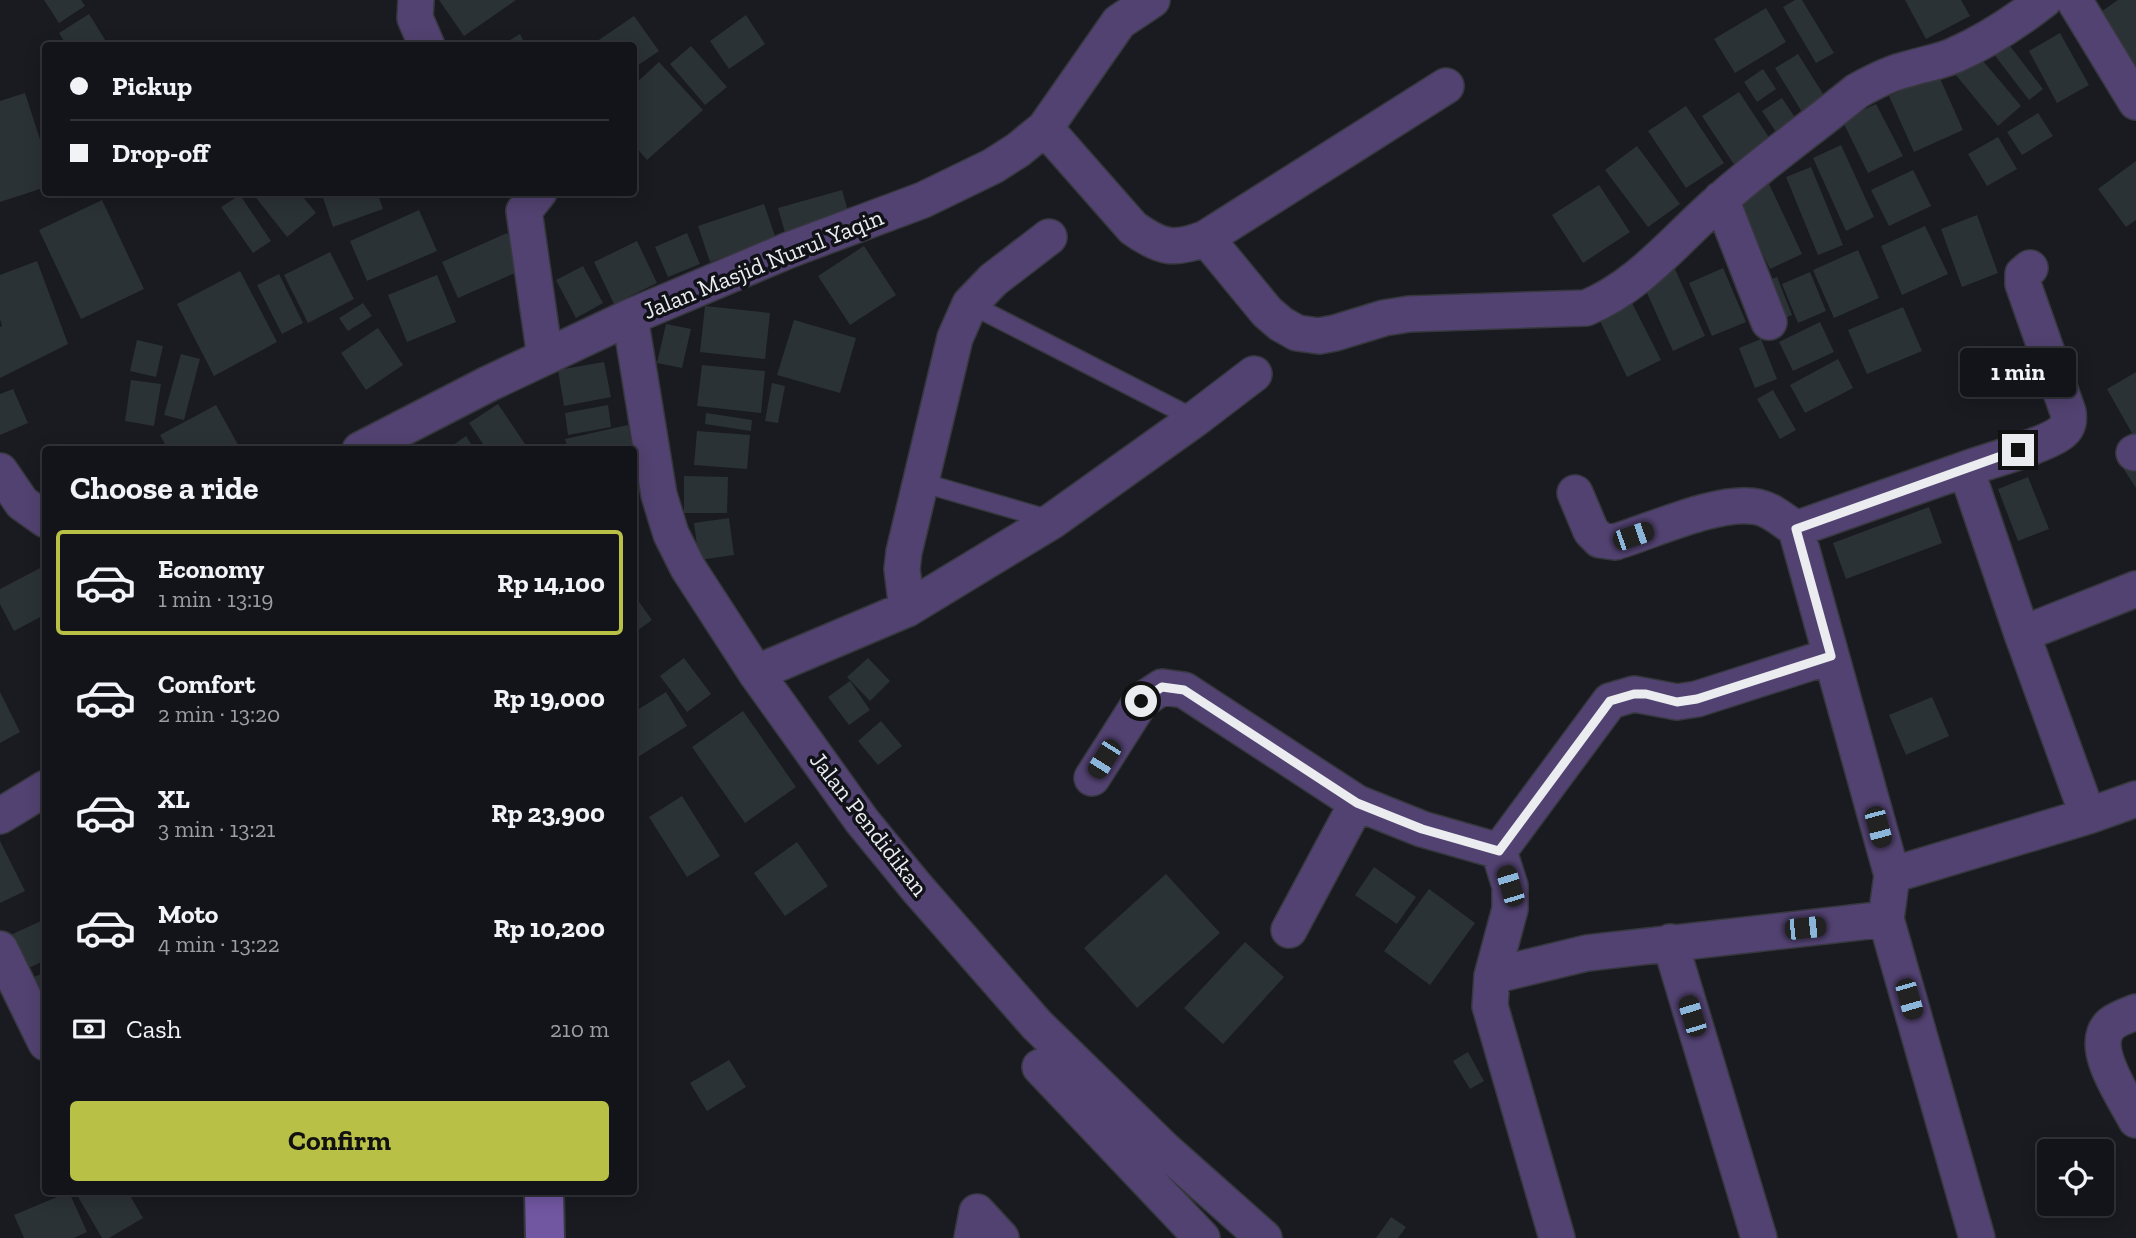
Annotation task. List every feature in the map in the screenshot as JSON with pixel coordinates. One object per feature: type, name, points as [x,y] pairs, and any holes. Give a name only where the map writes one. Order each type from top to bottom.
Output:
[{"type":"street","points":[[416,0],[415,18],[425,42]]},
{"type":"street","points":[[1113,11],[1152,0]]},
{"type":"street","points":[[1206,238],[1267,312],[1297,334],[1319,336],[1409,314],[1586,308],[1606,300],[1639,276],[1721,199],[1857,91],[1900,71],[1955,55],[2002,29],[2044,0]]},
{"type":"street","points":[[2074,0],[2136,102]]},
{"type":"street","name":"Jalan Masjid Nurul Yaqin","points":[[368,446],[488,384],[630,317],[777,254],[948,189],[1018,150],[1045,128],[1113,11]]},
{"type":"street","points":[[1045,128],[1133,228],[1150,240],[1166,246],[1188,246],[1206,238],[1446,86]]},
{"type":"street","points":[[526,199],[545,357]]},
{"type":"street","points":[[1721,199],[1769,322]]},
{"type":"street","points":[[907,609],[902,569],[904,552],[955,338],[970,304],[993,279],[1049,237]]},
{"type":"street","points":[[1796,529],[2044,441],[2062,432],[2069,423],[2068,412],[2023,284],[2023,274],[2030,268]]},
{"type":"street","name":"Jalan Pendidikan","points":[[630,317],[659,495],[671,534],[688,569],[756,673],[862,821],[1037,1024],[1155,1140],[1253,1227]]},
{"type":"street","points":[[756,673],[907,609],[1052,520],[1254,374]]},
{"type":"street","points":[[1966,469],[2088,816]]},
{"type":"street","points":[[0,471],[22,503],[42,517]]},
{"type":"street","points":[[1575,493],[1591,531],[1600,540],[1615,542],[1722,508],[1744,505],[1761,507],[1796,529],[1892,876],[1886,919],[1977,1238]]},
{"type":"street","points":[[2022,634],[2136,589]]},
{"type":"street","points":[[1499,851],[1610,701],[1634,694],[1646,694],[1677,702],[1697,699],[1831,656]]},
{"type":"street","points":[[1092,778],[1141,701],[1162,687],[1184,690],[1357,803],[1422,829],[1499,851]]},
{"type":"street","points":[[0,816],[42,790]]},
{"type":"street","points":[[1892,876],[2136,799]]},
{"type":"street","points":[[1289,930],[1357,803]]},
{"type":"street","points":[[1499,851],[1510,886],[1510,909],[1492,976],[1490,1006],[1557,1238]]},
{"type":"street","points":[[1492,976],[1587,953],[1886,919]]},
{"type":"street","points":[[1670,942],[1759,1238]]},
{"type":"street","points":[[0,949],[42,1035]]},
{"type":"street","points":[[2136,1012],[2112,1023],[2102,1042],[2103,1055],[2136,1120]]},
{"type":"street","points":[[1040,1067],[1202,1238]]},
{"type":"street","points":[[544,1195],[545,1238]]},
{"type":"street","points":[[972,1238],[977,1212],[1001,1238]]},
{"type":"street","points":[[1211,1238],[1253,1227]]},
{"type":"lane","points":[[970,304],[1195,419]]},
{"type":"lane","points":[[920,482],[1052,520]]},
{"type":"building","points":[[44,0],[81,0],[85,6],[59,23]]},
{"type":"building","points":[[439,0],[516,0],[464,36]]},
{"type":"building","points":[[1795,0],[1802,0],[1834,53],[1816,63],[1783,7]]},
{"type":"building","points":[[1905,0],[1961,0],[1970,16],[1926,39]]},
{"type":"building","points":[[2118,0],[2136,0],[2136,72],[2095,16]]},
{"type":"building","points":[[1766,8],[1786,42],[1735,73],[1714,39]]},
{"type":"building","points":[[89,14],[106,42],[65,42],[59,33]]},
{"type":"building","points":[[746,15],[765,44],[729,69],[710,41]]},
{"type":"building","points":[[634,16],[659,51],[637,66],[637,42],[596,42]]},
{"type":"building","points":[[2060,33],[2089,85],[2057,103],[2029,51]]},
{"type":"building","points":[[520,34],[524,42],[507,42]]},
{"type":"building","points":[[2007,42],[2043,89],[2029,100],[1993,53]]},
{"type":"building","points":[[691,46],[727,87],[705,105],[670,64]]},
{"type":"building","points":[[1798,54],[1825,97],[1802,112],[1775,68]]},
{"type":"building","points":[[1978,55],[2021,106],[1998,126],[1955,74]]},
{"type":"building","points":[[659,62],[703,110],[647,160],[637,148],[637,82]]},
{"type":"building","points":[[1763,69],[1776,89],[1757,102],[1744,82]]},
{"type":"building","points":[[1938,74],[1963,130],[1914,152],[1889,96]]},
{"type":"building","points":[[1739,92],[1772,142],[1735,166],[1702,116]]},
{"type":"building","points":[[25,93],[42,146],[42,188],[0,202],[0,101]]},
{"type":"building","points":[[1782,98],[1796,119],[1776,132],[1762,111]]},
{"type":"building","points":[[1876,104],[1903,156],[1868,173],[1842,120]]},
{"type":"building","points":[[1686,106],[1724,163],[1686,188],[1648,131]]},
{"type":"building","points":[[2038,113],[2053,136],[2022,155],[2007,132]]},
{"type":"building","points":[[1998,137],[2017,169],[1987,186],[1968,154]]},
{"type":"building","points":[[1841,145],[1874,217],[1846,231],[1813,158]]},
{"type":"building","points":[[1637,146],[1680,204],[1648,227],[1605,170]]},
{"type":"building","points":[[2136,161],[2136,220],[2126,227],[2098,189]]},
{"type":"building","points":[[1811,167],[1843,245],[1818,255],[1786,177]]},
{"type":"building","points":[[1913,170],[1931,206],[1889,226],[1871,190]]},
{"type":"building","points":[[1769,184],[1802,254],[1770,269],[1737,200]]},
{"type":"building","points":[[1599,185],[1630,232],[1583,263],[1552,215]]},
{"type":"building","points":[[842,190],[851,222],[787,240],[778,208]]},
{"type":"building","points":[[241,196],[271,241],[253,253],[221,207]]},
{"type":"building","points":[[255,196],[302,196],[316,213],[287,237]]},
{"type":"building","points":[[322,196],[378,196],[383,209],[333,227]]},
{"type":"building","points":[[102,200],[144,289],[81,319],[39,230]]},
{"type":"building","points":[[764,204],[776,239],[710,262],[698,226]]},
{"type":"building","points":[[419,210],[437,251],[367,281],[350,241]]},
{"type":"building","points":[[1977,215],[1998,273],[1962,287],[1941,229]]},
{"type":"building","points":[[1925,226],[1948,274],[1902,295],[1881,246]]},
{"type":"building","points":[[507,233],[524,269],[458,298],[442,262]]},
{"type":"building","points":[[687,233],[700,264],[668,277],[655,247]]},
{"type":"building","points":[[637,241],[657,283],[614,304],[594,262]]},
{"type":"building","points":[[864,246],[896,295],[850,325],[818,276]]},
{"type":"building","points":[[1858,250],[1879,298],[1834,318],[1813,270]]},
{"type":"building","points":[[330,252],[354,299],[308,323],[284,275]]},
{"type":"building","points":[[37,261],[68,344],[0,378],[0,275]]},
{"type":"building","points":[[583,266],[603,303],[576,318],[556,280]]},
{"type":"building","points":[[1723,268],[1746,322],[1712,336],[1689,283]]},
{"type":"building","points":[[1675,269],[1705,336],[1673,351],[1643,284]]},
{"type":"building","points":[[240,271],[277,342],[214,376],[177,304]]},
{"type":"building","points":[[1810,272],[1826,311],[1798,323],[1782,284]]},
{"type":"building","points":[[279,274],[303,323],[282,334],[257,285]]},
{"type":"building","points":[[437,275],[456,322],[407,342],[388,295]]},
{"type":"building","points":[[1777,277],[1792,315],[1772,323],[1757,284]]},
{"type":"building","points":[[363,303],[372,316],[348,331],[339,318]]},
{"type":"building","points":[[1632,303],[1661,360],[1627,377],[1599,319]]},
{"type":"building","points":[[705,306],[770,313],[765,359],[700,352]]},
{"type":"building","points":[[1903,307],[1922,351],[1867,374],[1848,330]]},
{"type":"building","points":[[794,320],[856,338],[840,393],[777,375]]},
{"type":"building","points":[[1820,322],[1834,352],[1793,371],[1779,342]]},
{"type":"building","points":[[666,324],[691,329],[682,368],[657,363]]},
{"type":"building","points":[[378,328],[403,365],[366,390],[341,353]]},
{"type":"building","points":[[1761,339],[1777,379],[1755,388],[1739,348]]},
{"type":"building","points":[[137,340],[163,346],[156,377],[130,371]]},
{"type":"building","points":[[181,354],[200,359],[184,420],[164,415]]},
{"type":"building","points":[[1838,359],[1853,388],[1805,413],[1790,385]]},
{"type":"building","points":[[604,362],[611,397],[564,406],[558,370]]},
{"type":"building","points":[[702,365],[765,371],[761,413],[697,406]]},
{"type":"building","points":[[2136,372],[2136,433],[2133,435],[2107,389]]},
{"type":"building","points":[[131,380],[161,384],[154,426],[125,421]]},
{"type":"building","points":[[772,383],[785,386],[778,423],[765,421]]},
{"type":"building","points":[[13,389],[28,423],[0,435],[0,394]]},
{"type":"building","points":[[1773,390],[1796,430],[1780,439],[1757,399]]},
{"type":"building","points":[[498,404],[526,446],[484,446],[469,423]]},
{"type":"building","points":[[216,405],[239,446],[166,446],[160,435]]},
{"type":"building","points":[[608,405],[611,427],[568,435],[565,413]]},
{"type":"building","points":[[706,413],[752,420],[751,431],[705,424]]},
{"type":"building","points":[[628,425],[632,446],[567,446],[565,439]]},
{"type":"building","points":[[697,431],[750,435],[747,469],[694,465]]},
{"type":"building","points":[[466,436],[472,446],[452,446]]},
{"type":"building","points":[[2136,459],[2136,488],[2123,468]]},
{"type":"building","points":[[684,476],[728,477],[727,513],[684,513]]},
{"type":"building","points":[[2028,477],[2049,529],[2018,541],[1998,489]]},
{"type":"building","points":[[1929,507],[1942,543],[1846,579],[1833,543]]},
{"type":"building","points":[[729,518],[734,555],[699,560],[694,523]]},
{"type":"building","points":[[42,567],[42,616],[14,631],[0,604],[0,589]]},
{"type":"building","points":[[637,599],[652,620],[637,631]]},
{"type":"building","points":[[684,658],[711,694],[687,712],[660,676]]},
{"type":"building","points":[[868,658],[890,681],[870,701],[847,677]]},
{"type":"building","points":[[850,681],[870,710],[849,725],[828,697]]},
{"type":"building","points":[[0,692],[20,732],[0,743]]},
{"type":"building","points":[[666,692],[687,726],[638,757],[637,710]]},
{"type":"building","points":[[1932,697],[1949,736],[1906,755],[1889,715]]},
{"type":"building","points":[[743,711],[796,787],[745,823],[692,747]]},
{"type":"building","points":[[881,721],[902,746],[878,765],[858,741]]},
{"type":"building","points":[[682,796],[720,856],[687,877],[649,817]]},
{"type":"building","points":[[0,841],[25,891],[0,903]]},
{"type":"building","points":[[797,842],[828,886],[785,916],[754,873]]},
{"type":"building","points":[[1374,867],[1416,897],[1397,924],[1355,895]]},
{"type":"building","points":[[1166,874],[1220,933],[1137,1008],[1084,948]]},
{"type":"building","points":[[1429,889],[1475,923],[1430,985],[1384,951]]},
{"type":"building","points":[[42,920],[42,962],[20,972],[4,938]]},
{"type":"building","points":[[1245,942],[1284,977],[1223,1044],[1184,1008]]},
{"type":"building","points":[[42,974],[42,1004],[33,1008],[22,982]]},
{"type":"building","points":[[1468,1052],[1484,1081],[1470,1089],[1453,1061]]},
{"type":"building","points":[[729,1060],[746,1087],[707,1111],[690,1083]]},
{"type":"building","points":[[62,1195],[70,1195],[87,1232],[74,1238],[24,1238],[14,1215]]},
{"type":"building","points":[[77,1195],[130,1195],[143,1218],[109,1238],[102,1238]]},
{"type":"building","points":[[1391,1217],[1406,1227],[1398,1238],[1376,1238]]},
{"type":"route","points":[[1141,701],[1162,687],[1184,690],[1357,803],[1422,829],[1499,851],[1610,701],[1634,694],[1646,694],[1677,702],[1697,699],[1831,656],[1796,529],[2018,450]]}]
